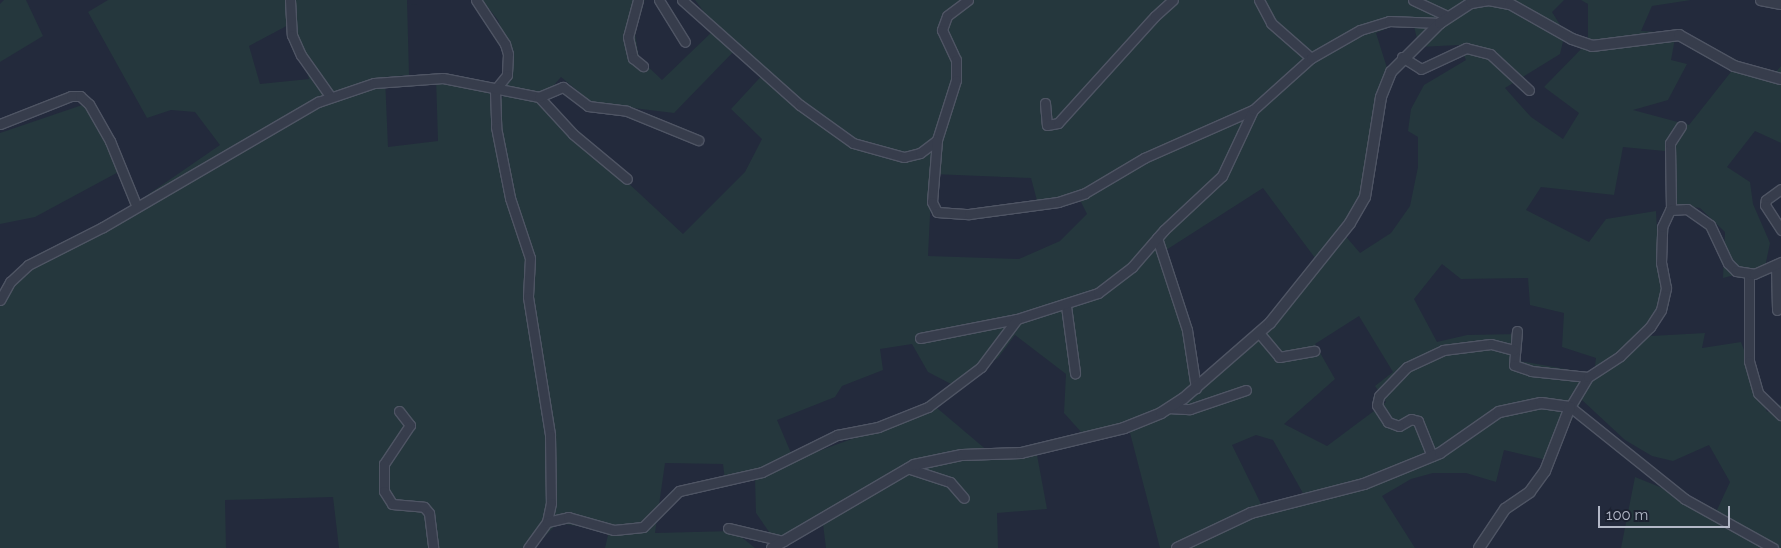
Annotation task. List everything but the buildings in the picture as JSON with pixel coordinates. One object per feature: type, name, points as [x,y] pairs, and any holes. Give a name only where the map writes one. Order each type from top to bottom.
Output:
[{"type":"street","points":[[290,0],[292,34],[301,55],[330,96]]},
{"type":"street","points":[[476,0],[506,44],[508,54],[507,75],[495,90],[496,127],[508,189],[530,258],[528,297],[544,389],[553,480],[547,522],[528,548]]},
{"type":"street","points":[[638,0],[628,37],[632,58],[643,66]]},
{"type":"street","points":[[659,0],[684,42]]},
{"type":"street","points":[[682,0],[800,105],[853,143],[904,156],[920,153],[937,140]]},
{"type":"street","points":[[968,0],[943,23],[945,41],[956,60],[956,80],[937,140],[933,207],[944,215],[1034,207],[1085,192],[1144,158],[1253,110],[1311,58],[1360,30],[1389,22],[1444,20]]},
{"type":"street","points":[[1045,102],[1047,125],[1058,124],[1155,16],[1173,0]]},
{"type":"street","points":[[1259,0],[1271,23],[1311,58]]},
{"type":"street","points":[[1413,0],[1444,20]]},
{"type":"street","points":[[772,548],[907,468],[962,455],[1040,449],[1141,423],[1168,408],[1196,388],[1260,334],[1362,205],[1381,97],[1391,72],[1402,57],[1444,20],[1471,4],[1489,0],[1520,8],[1572,39],[1592,46],[1679,35],[1734,66],[1776,78],[1781,84]]},
{"type":"street","points":[[1760,0],[1781,4]]},
{"type":"street","points":[[1402,57],[1421,69],[1466,48],[1490,54],[1528,90]]},
{"type":"street","points":[[0,300],[10,282],[28,265],[136,207],[330,96],[390,80],[443,78],[495,90],[539,97],[563,87],[588,106],[651,118],[698,140]]},
{"type":"street","points":[[0,124],[70,96],[80,96],[89,104],[110,141],[136,207]]},
{"type":"street","points":[[539,97],[573,134],[627,179]]},
{"type":"street","points":[[920,338],[1017,319],[1066,306],[1098,293],[1118,280],[1157,238],[1222,176],[1253,110]]},
{"type":"street","points":[[1672,209],[1670,143],[1681,126]]},
{"type":"street","points":[[1781,189],[1766,200],[1765,205],[1781,230]]},
{"type":"street","points":[[1479,548],[1505,508],[1530,492],[1545,471],[1570,407],[1588,377],[1620,356],[1650,327],[1661,310],[1666,288],[1661,263],[1662,227],[1664,216],[1672,209],[1687,209],[1710,225],[1728,263],[1749,274],[1778,264],[1777,310]]},
{"type":"street","points":[[1157,238],[1187,330],[1196,388]]},
{"type":"street","points":[[1749,274],[1749,361],[1758,393],[1781,415]]},
{"type":"street","points":[[1066,306],[1075,373]]},
{"type":"street","points":[[547,522],[568,517],[614,530],[643,527],[679,491],[762,472],[837,435],[878,427],[928,407],[981,367],[1017,319]]},
{"type":"street","points":[[1517,331],[1514,364],[1531,372],[1588,377]]},
{"type":"street","points":[[1260,334],[1279,357],[1314,352]]},
{"type":"street","points":[[1432,456],[1418,421],[1411,419],[1399,426],[1388,422],[1377,405],[1379,396],[1407,367],[1443,350],[1491,344],[1514,350]]},
{"type":"street","points":[[1168,408],[1190,409],[1246,390]]},
{"type":"street","points":[[1177,548],[1251,514],[1364,484],[1432,456],[1499,412],[1541,403],[1570,407],[1685,499],[1773,548]]},
{"type":"street","points":[[399,411],[410,425],[384,464],[384,491],[392,504],[424,507],[429,512],[432,548]]},
{"type":"street","points":[[907,468],[950,482],[964,498]]},
{"type":"street","points":[[728,528],[783,541]]},
{"type":"shaded area","points":[[4,0],[26,0],[43,36],[0,62],[0,4]]},
{"type":"shaded area","points":[[108,0],[407,0],[409,75],[385,77],[388,147],[438,141],[436,78],[455,77],[502,99],[507,82],[506,41],[498,20],[482,0],[645,0],[633,21],[639,58],[662,80],[716,28],[695,0],[1564,0],[1552,12],[1565,33],[1560,54],[1505,88],[1531,117],[1563,139],[1579,113],[1544,87],[1588,42],[1588,4],[1581,0],[1691,0],[1652,6],[1641,31],[1676,33],[1671,60],[1687,64],[1668,100],[1633,110],[1689,125],[1738,63],[1775,73],[1781,66],[1781,143],[1755,131],[1727,167],[1750,182],[1753,204],[1770,243],[1765,267],[1723,278],[1725,232],[1700,208],[1669,203],[1665,151],[1623,147],[1614,195],[1541,187],[1526,210],[1589,242],[1606,219],[1656,211],[1659,267],[1667,311],[1651,336],[1705,333],[1702,348],[1741,342],[1767,412],[1781,404],[1781,548],[1621,548],[1635,477],[1717,510],[1730,482],[1709,445],[1673,461],[1652,456],[1625,440],[1582,400],[1551,461],[1504,450],[1496,482],[1466,473],[1433,473],[1411,479],[1382,496],[1415,548],[1160,548],[1129,429],[1082,433],[1064,413],[1066,374],[1015,335],[998,358],[953,385],[928,372],[912,344],[880,349],[883,370],[842,386],[835,397],[777,420],[794,460],[937,408],[989,452],[1037,455],[1047,509],[997,513],[998,548],[826,548],[822,516],[776,542],[756,513],[755,478],[725,480],[723,464],[665,463],[655,533],[734,531],[755,548],[605,548],[609,531],[558,523],[533,548],[339,548],[333,497],[225,500],[226,548],[0,548],[0,296],[10,276],[98,229],[220,145],[195,112],[171,110],[147,118],[88,12]],"holes":[[[1412,18],[1419,47],[1459,45],[1466,60],[1424,85],[1411,109],[1408,131],[1418,137],[1418,167],[1410,206],[1391,233],[1360,253],[1342,232],[1365,189],[1388,71],[1376,33]],[[294,22],[309,79],[260,84],[249,46]],[[738,47],[766,71],[731,109],[762,139],[745,172],[683,234],[540,101],[561,77],[592,103],[674,113]],[[932,174],[1031,178],[1039,208],[1078,196],[1087,214],[1060,241],[1019,259],[928,256]],[[1263,188],[1315,258],[1251,346],[1194,392],[1177,299],[1163,252]],[[1442,264],[1461,279],[1528,278],[1530,305],[1564,313],[1562,347],[1596,358],[1594,374],[1519,361],[1518,334],[1467,335],[1437,342],[1414,299]],[[1359,316],[1393,372],[1375,386],[1386,402],[1327,446],[1284,424],[1335,379],[1315,344]],[[1256,435],[1273,440],[1304,495],[1262,506],[1232,445]]]},
{"type":"shaded area","points":[[91,102],[124,169],[35,217],[0,224],[0,133]]}]
